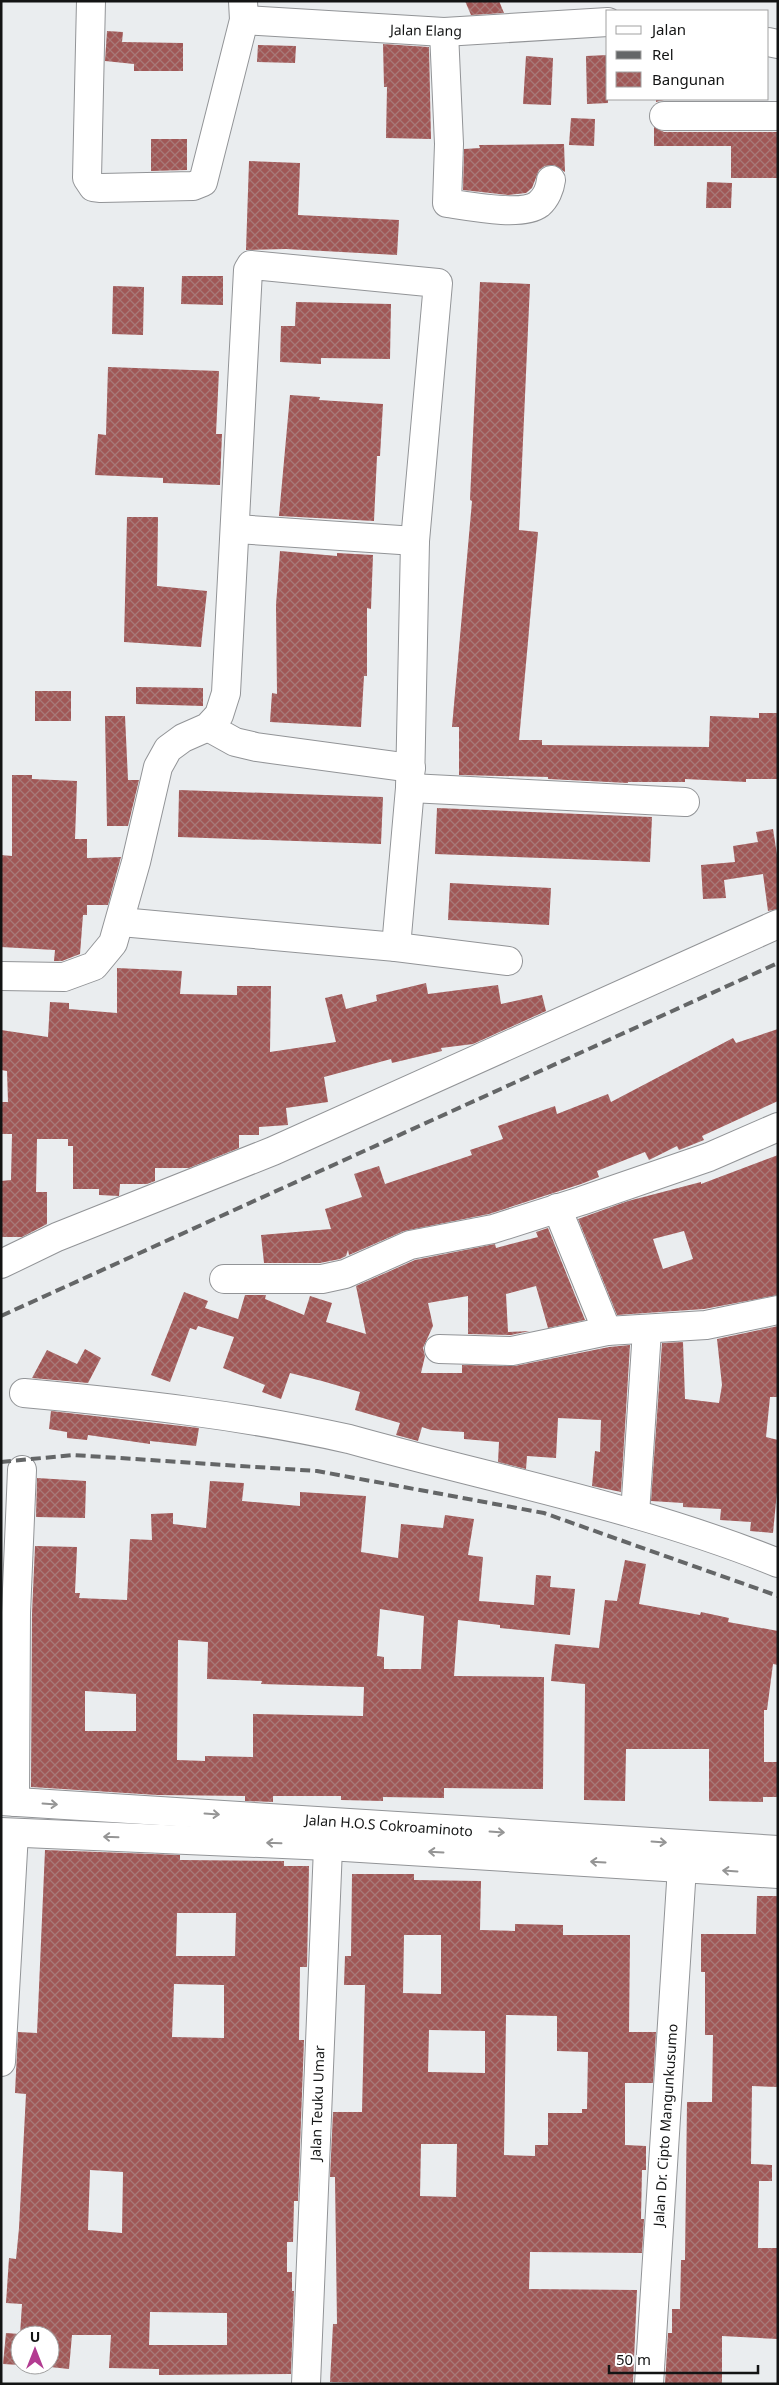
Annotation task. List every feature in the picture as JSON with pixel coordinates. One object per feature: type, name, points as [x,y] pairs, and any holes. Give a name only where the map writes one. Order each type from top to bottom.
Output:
[{"type":"street","points":[[91,1],[87,178],[93,187],[101,188],[193,186],[203,182],[243,11]]},
{"type":"street","name":"Jalan Elang","points":[[243,11],[444,32],[606,22]]},
{"type":"street","points":[[444,32],[449,144],[447,203],[501,211],[533,207],[540,204],[549,190],[551,180]]},
{"type":"street","points":[[664,116],[778,116]]},
{"type":"street","points":[[1,976],[64,977],[94,966],[113,943],[120,922],[158,768],[168,749],[183,738],[208,727],[219,715],[226,693],[248,270],[251,265],[438,284],[415,541],[411,778],[396,947]]},
{"type":"street","points":[[236,529],[415,541]]},
{"type":"street","points":[[208,727],[235,742],[411,778],[685,802]]},
{"type":"street","points":[[120,922],[396,947],[508,960]]},
{"type":"street","points":[[1,1264],[58,1237],[273,1151],[778,924]]},
{"type":"street","points":[[224,1279],[322,1279],[345,1274],[410,1245],[493,1229],[709,1157],[778,1126]]},
{"type":"street","points":[[557,1208],[607,1331]]},
{"type":"street","points":[[439,1349],[512,1351],[607,1331],[706,1325],[778,1310]]},
{"type":"street","points":[[635,1514],[647,1330]]},
{"type":"street","points":[[24,1393],[137,1404],[313,1431],[635,1514],[744,1549],[778,1563]]},
{"type":"street","points":[[8,1801],[16,1613],[11,1517],[22,1470]]},
{"type":"street","name":"Jalan H.O.S Cokroaminoto","points":[[8,1801],[329,1834],[682,1867],[778,1874]]},
{"type":"street","points":[[1,2062],[8,1832]]},
{"type":"street","name":"Jalan H.O.S Cokroaminoto","points":[[8,1832],[329,1834],[778,1850]]},
{"type":"street","name":"Jalan Teuku Umar","points":[[306,2384],[329,1834]]},
{"type":"street","name":"Jalan Dr. Cipto Mangunkusumo","points":[[649,2384],[682,1867]]},
{"type":"building","points":[[465,1],[499,1],[504,13],[471,15]]},
{"type":"building","points":[[107,31],[123,32],[122,42],[183,43],[183,71],[134,71],[134,64],[105,61]]},
{"type":"building","points":[[383,44],[429,47],[431,139],[386,138],[387,87],[384,87]]},
{"type":"building","points":[[258,45],[296,46],[295,63],[257,62]]},
{"type":"building","points":[[606,55],[606,100],[608,100],[608,103],[587,104],[586,56]]},
{"type":"building","points":[[526,56],[553,58],[551,105],[523,104]]},
{"type":"building","points":[[571,118],[595,119],[594,146],[569,145]]},
{"type":"building","points":[[654,127],[664,132],[778,132],[778,178],[731,178],[731,146],[654,146]]},
{"type":"building","points":[[151,139],[187,139],[187,170],[151,171]]},
{"type":"building","points":[[564,144],[565,172],[554,165],[545,166],[539,170],[532,188],[526,193],[508,195],[463,190],[464,149],[480,148],[479,145]]},
{"type":"building","points":[[249,161],[300,163],[298,215],[399,220],[397,255],[286,249],[246,250]]},
{"type":"building","points":[[707,182],[732,183],[731,208],[706,208]]},
{"type":"building","points":[[182,276],[223,276],[223,305],[181,304]]},
{"type":"building","points":[[480,282],[530,284],[519,530],[538,532],[519,740],[542,740],[542,745],[709,747],[710,716],[759,718],[759,713],[778,713],[778,779],[746,779],[746,782],[685,779],[685,782],[628,783],[548,779],[548,777],[459,775],[459,727],[452,727],[472,501],[470,500]]},
{"type":"building","points":[[113,286],[144,287],[143,335],[112,334]]},
{"type":"building","points":[[296,302],[391,304],[390,359],[321,358],[321,364],[280,362],[281,326],[295,326]]},
{"type":"building","points":[[108,367],[219,371],[216,434],[222,434],[220,485],[163,483],[163,478],[95,475],[98,434],[106,435]]},
{"type":"building","points":[[290,395],[320,397],[319,400],[383,404],[380,456],[377,456],[374,521],[279,516]]},
{"type":"building","points":[[127,517],[158,517],[157,586],[207,591],[201,647],[124,642]]},
{"type":"building","points":[[280,551],[337,556],[337,553],[373,555],[371,609],[367,608],[367,676],[364,676],[361,727],[270,722],[272,693],[277,694],[276,605]]},
{"type":"building","points":[[136,687],[203,688],[203,706],[136,704]]},
{"type":"building","points":[[35,691],[71,691],[71,721],[35,721]]},
{"type":"building","points":[[105,716],[125,716],[128,780],[139,780],[128,826],[107,826]]},
{"type":"building","points":[[12,775],[32,775],[32,779],[77,781],[75,839],[87,839],[87,858],[121,857],[108,905],[87,905],[87,915],[83,915],[80,954],[62,961],[54,961],[55,950],[1,947],[1,855],[12,856]]},
{"type":"building","points":[[179,790],[383,797],[381,844],[178,837]]},
{"type":"building","points":[[437,808],[652,817],[650,862],[435,854]]},
{"type":"building","points":[[773,829],[778,861],[778,909],[768,911],[763,874],[724,880],[726,898],[703,899],[701,865],[735,862],[733,846],[758,842],[756,832]]},
{"type":"building","points":[[450,883],[551,888],[549,925],[448,920]]},
{"type":"building","points":[[117,968],[182,971],[180,994],[237,995],[237,986],[271,986],[270,1052],[336,1042],[325,998],[342,994],[346,1009],[377,1001],[376,995],[426,983],[428,994],[498,985],[501,1004],[542,995],[546,1011],[473,1044],[441,1048],[442,1051],[392,1063],[391,1059],[324,1077],[328,1102],[286,1108],[288,1125],[259,1127],[259,1135],[239,1135],[239,1148],[189,1168],[155,1168],[155,1181],[147,1184],[120,1184],[119,1196],[99,1195],[99,1189],[73,1189],[73,1146],[68,1146],[68,1139],[37,1139],[36,1192],[47,1192],[47,1224],[22,1237],[1,1237],[1,1181],[11,1180],[12,1134],[1,1134],[1,1102],[8,1102],[7,1071],[1,1070],[1,1030],[48,1037],[50,1002],[69,1003],[69,1009],[117,1013]]},
{"type":"building","points":[[778,1029],[778,1101],[702,1136],[704,1140],[679,1150],[677,1146],[649,1160],[645,1152],[597,1171],[599,1177],[581,1184],[489,1214],[404,1231],[349,1255],[348,1250],[346,1256],[340,1259],[320,1263],[264,1263],[261,1235],[331,1229],[325,1209],[362,1197],[354,1174],[379,1166],[385,1184],[472,1155],[470,1150],[503,1139],[498,1126],[555,1106],[557,1114],[608,1094],[611,1102],[733,1038],[736,1043]]},
{"type":"building","points":[[778,1155],[778,1295],[704,1309],[617,1315],[578,1219],[628,1201],[701,1182],[701,1184]],"holes":[[[684,1231],[693,1259],[663,1269],[653,1239]]]},
{"type":"building","points":[[548,1228],[585,1320],[548,1328],[536,1286],[506,1294],[508,1332],[530,1331],[511,1335],[468,1334],[468,1296],[428,1303],[433,1326],[423,1348],[425,1356],[421,1373],[462,1373],[462,1365],[515,1366],[609,1347],[630,1345],[621,1492],[592,1486],[595,1451],[600,1452],[601,1420],[558,1418],[556,1458],[527,1456],[526,1469],[498,1462],[499,1442],[464,1439],[464,1432],[431,1430],[422,1427],[418,1441],[396,1435],[400,1423],[355,1410],[360,1392],[290,1373],[281,1399],[262,1392],[265,1385],[223,1368],[234,1337],[198,1326],[196,1330],[190,1328],[170,1382],[151,1375],[184,1292],[208,1301],[205,1308],[238,1319],[245,1295],[266,1295],[265,1299],[304,1315],[310,1296],[332,1303],[326,1322],[366,1334],[356,1286],[415,1260],[495,1244],[496,1248],[538,1237],[536,1232]]},
{"type":"building","points":[[778,1326],[778,1397],[770,1397],[766,1437],[778,1440],[778,1482],[773,1533],[750,1531],[751,1522],[720,1520],[721,1509],[683,1507],[683,1503],[651,1501],[662,1343],[683,1342],[685,1399],[719,1403],[722,1385],[717,1339]]},
{"type":"building","points":[[85,1349],[101,1358],[88,1383],[32,1378],[47,1350],[77,1364]]},
{"type":"building","points":[[51,1411],[199,1428],[196,1446],[150,1441],[150,1444],[88,1435],[87,1440],[67,1438],[67,1432],[49,1429]]},
{"type":"building","points":[[37,1478],[86,1481],[85,1518],[36,1517]]},
{"type":"building","points":[[210,1481],[244,1483],[242,1501],[300,1506],[300,1492],[366,1496],[361,1552],[398,1558],[401,1524],[443,1528],[445,1515],[474,1519],[468,1555],[483,1557],[479,1601],[534,1605],[536,1575],[551,1576],[550,1587],[575,1589],[570,1635],[500,1628],[500,1625],[458,1620],[454,1676],[544,1677],[543,1789],[444,1788],[444,1798],[383,1797],[383,1801],[341,1800],[341,1796],[273,1796],[273,1802],[245,1801],[245,1796],[157,1795],[31,1787],[32,1613],[35,1546],[77,1547],[75,1593],[80,1593],[79,1598],[127,1600],[130,1539],[152,1540],[151,1514],[173,1513],[173,1524],[206,1528]],"holes":[[[380,1609],[424,1616],[421,1669],[384,1669],[384,1657],[377,1656]],[[178,1640],[208,1642],[207,1679],[262,1681],[261,1684],[364,1687],[363,1716],[253,1714],[253,1757],[205,1756],[205,1761],[177,1760]],[[85,1691],[136,1694],[136,1731],[85,1731]]]},
{"type":"building","points":[[625,1560],[646,1564],[639,1604],[700,1615],[701,1612],[729,1618],[728,1622],[778,1631],[778,1665],[773,1664],[767,1710],[764,1710],[764,1762],[778,1762],[778,1797],[763,1797],[763,1802],[709,1801],[709,1749],[626,1749],[625,1801],[584,1800],[585,1684],[551,1681],[555,1644],[599,1648],[605,1600],[617,1601]]},
{"type":"building","points":[[45,1850],[180,1855],[180,1860],[284,1861],[284,1866],[309,1866],[307,1967],[300,1967],[299,2040],[304,2040],[298,2201],[294,2201],[293,2242],[287,2242],[287,2272],[292,2272],[292,2291],[294,2291],[291,2374],[159,2375],[159,2369],[109,2368],[111,2335],[72,2335],[69,2369],[60,2368],[60,2325],[21,2325],[22,2304],[6,2303],[9,2258],[16,2259],[19,2228],[26,2094],[15,2093],[18,2032],[37,2033]],"holes":[[[177,1913],[236,1913],[235,1956],[176,1956]],[[174,1984],[224,1985],[224,2038],[172,2037]],[[90,2170],[123,2172],[122,2233],[88,2230]],[[150,2312],[227,2313],[227,2345],[149,2345]]]},
{"type":"building","points":[[352,1874],[414,1874],[414,1880],[481,1881],[480,1930],[515,1931],[515,1924],[563,1925],[563,1935],[630,1935],[629,2032],[656,2032],[653,2083],[625,2083],[625,2145],[646,2146],[646,2170],[642,2170],[641,2219],[644,2219],[642,2253],[530,2252],[529,2289],[637,2290],[633,2383],[411,2384],[330,2382],[333,2324],[337,2324],[335,2177],[330,2177],[333,2112],[362,2112],[365,1985],[344,1985],[345,1956],[351,1956]],"holes":[[[404,1935],[441,1935],[441,1994],[403,1993]],[[506,2015],[557,2016],[557,2051],[588,2052],[587,2109],[582,2109],[582,2113],[548,2113],[548,2145],[535,2145],[535,2156],[504,2155]],[[429,2030],[485,2031],[485,2073],[428,2072]],[[421,2144],[457,2144],[456,2197],[420,2196]]]},
{"type":"building","points":[[757,1896],[778,1896],[778,2087],[752,2086],[751,2164],[772,2165],[772,2181],[759,2181],[758,2248],[778,2248],[778,2339],[722,2336],[722,2384],[665,2384],[668,2333],[672,2333],[672,2309],[680,2309],[681,2260],[685,2260],[687,2102],[712,2102],[713,2035],[705,2035],[705,1972],[701,1972],[701,1934],[756,1934]]},
{"type":"building","points":[[6,2333],[10,2333],[10,2364],[3,2364]]},
{"type":"railway","points":[[1,1316],[778,963]]},
{"type":"railway","points":[[1,1462],[73,1455],[317,1471],[544,1513],[778,1596]]}]
